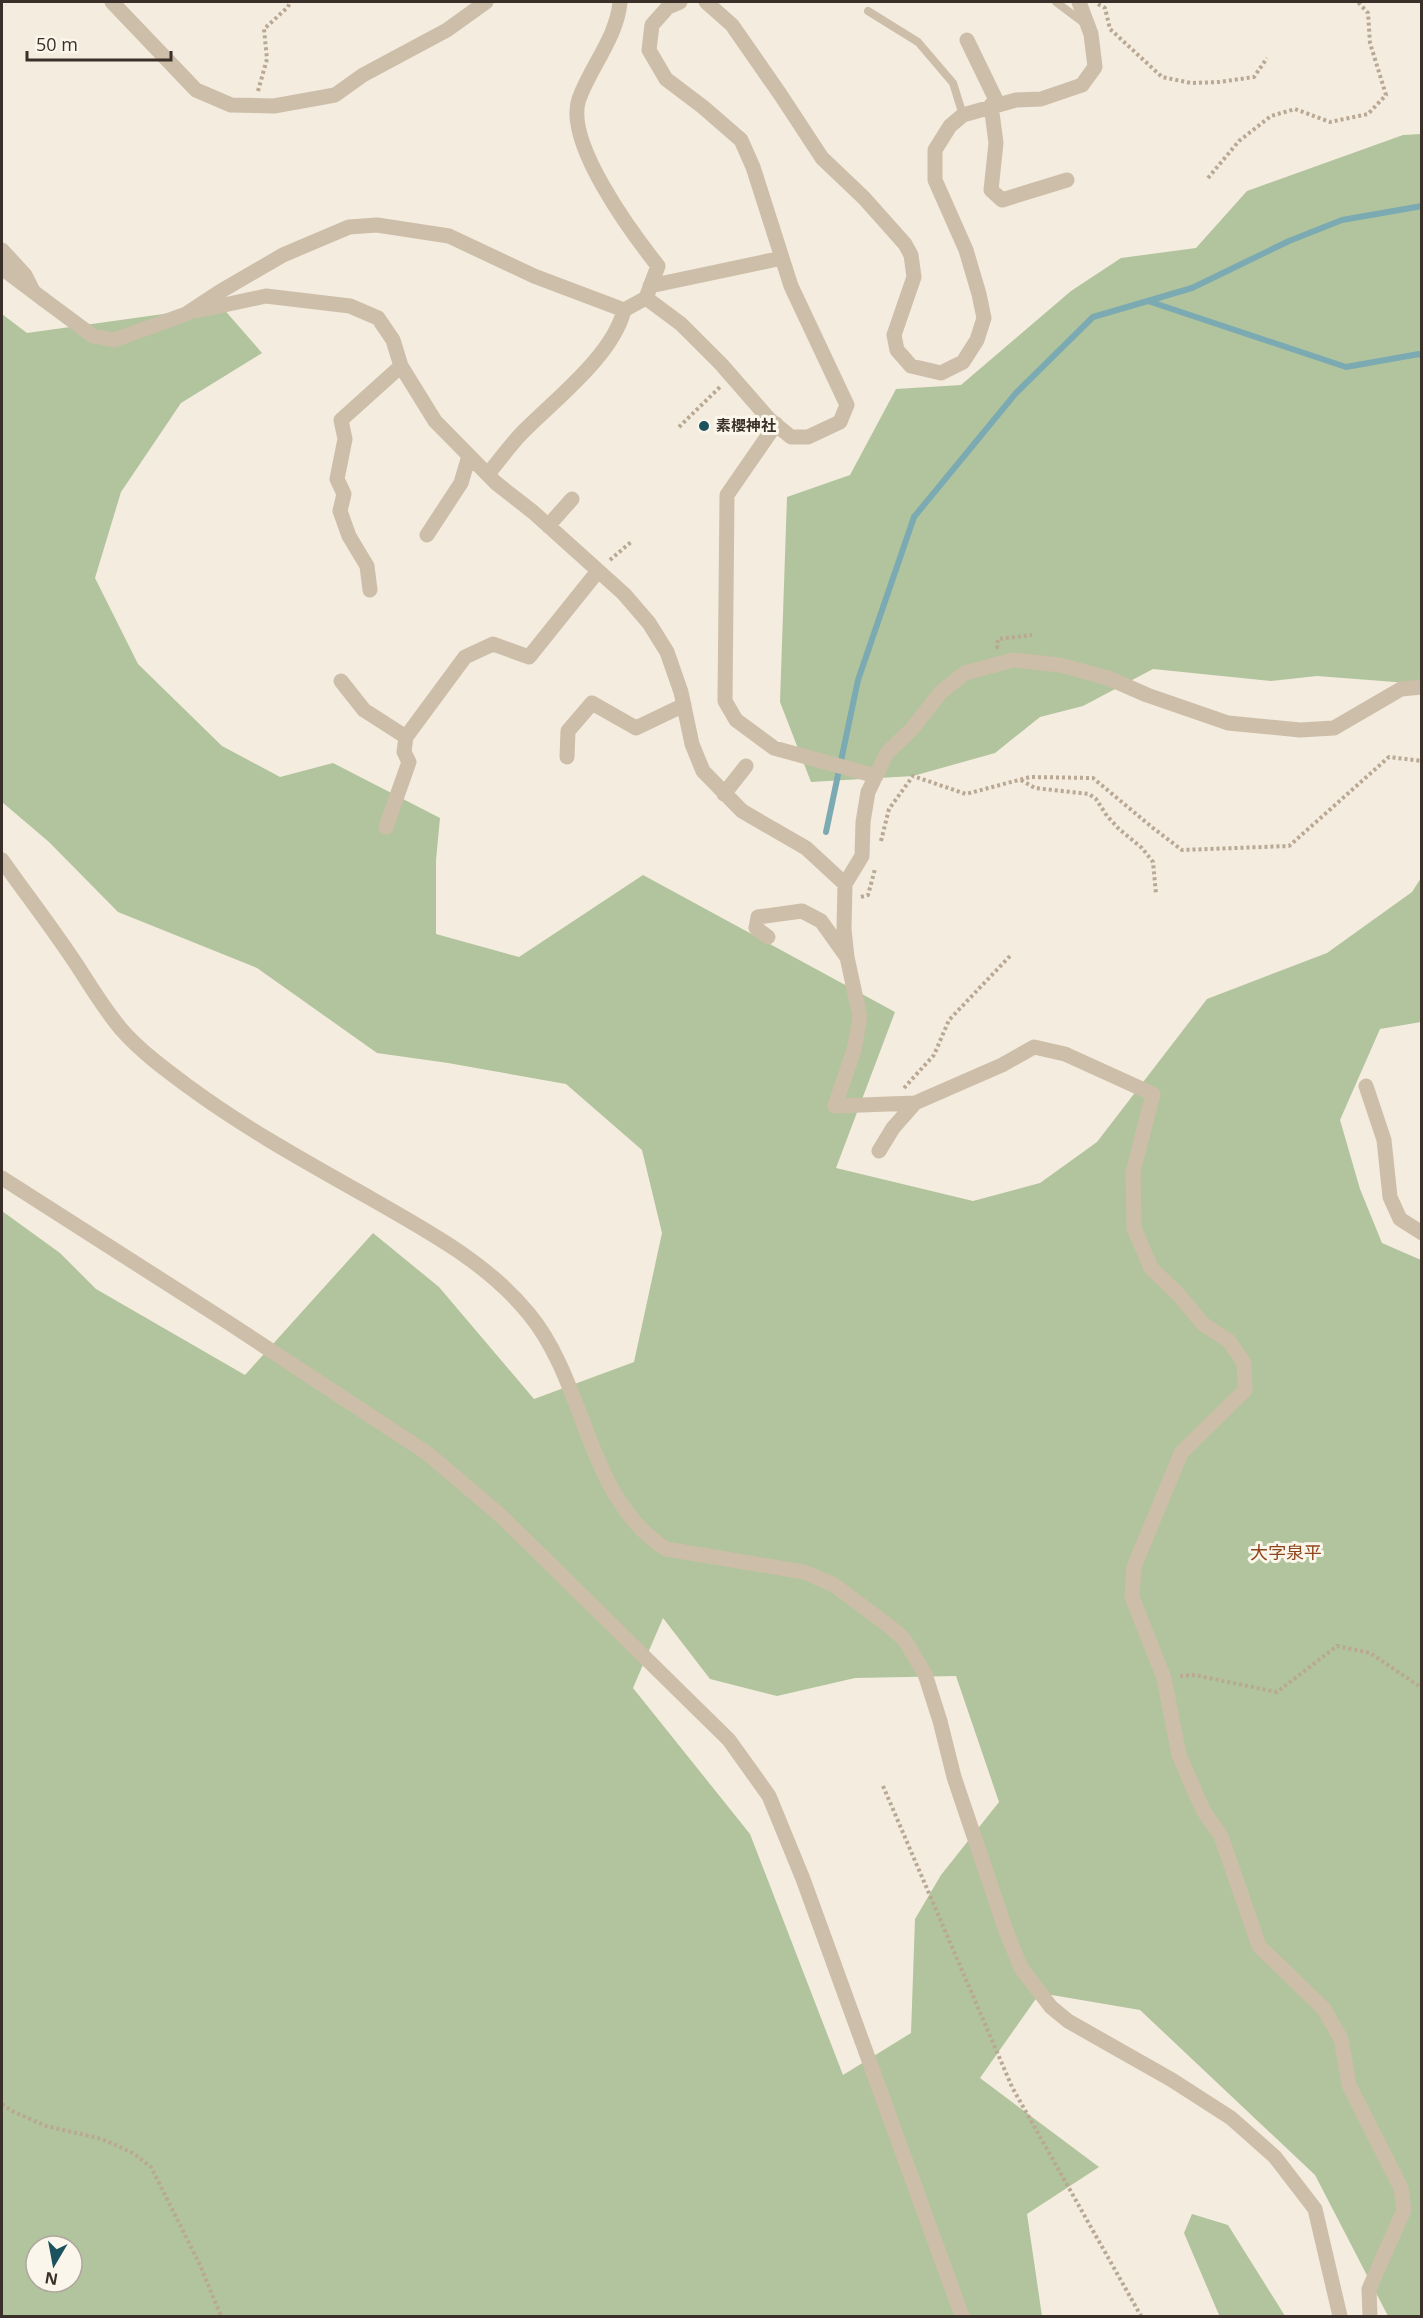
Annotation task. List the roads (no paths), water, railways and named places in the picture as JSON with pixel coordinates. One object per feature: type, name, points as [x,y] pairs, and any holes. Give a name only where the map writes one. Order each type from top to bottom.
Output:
[{"type":"street","points":[[112,2],[196,90],[231,105],[254,106],[274,106],[335,95],[363,75],[447,30],[486,2]]},
{"type":"street","points":[[620,2],[618,19],[578,101],[579,128],[585,153],[629,229],[658,266],[648,292]]},
{"type":"street","points":[[648,292],[791,437],[808,437],[840,422],[848,405],[791,286],[753,167],[741,140],[666,79],[649,50],[652,25],[668,7],[680,2]]},
{"type":"street","points":[[706,2],[732,25],[822,158],[871,205],[905,244],[911,255],[914,277],[894,335],[897,350],[911,366],[941,373],[963,362],[977,340],[984,318],[966,250],[935,180],[934,150],[950,126],[963,115],[1016,100],[1041,99],[1082,85],[1095,67],[1092,34],[1079,2]]},
{"type":"street","points":[[967,40],[994,105],[996,143],[991,190],[1002,200],[1067,180]]},
{"type":"street","points":[[186,314],[283,255],[349,227],[377,225],[449,236],[534,276],[624,310]]},
{"type":"street","points":[[2,250],[26,274],[38,295]]},
{"type":"street","points":[[488,474],[520,436],[605,348],[621,321],[624,310],[648,292],[782,258]]},
{"type":"street","points":[[2,268],[93,336],[114,340],[186,314],[266,296],[350,306],[378,318],[393,340],[401,366],[435,421],[488,474],[624,594],[649,623],[667,652],[684,705],[692,744],[703,771],[742,811],[806,848],[845,884]]},
{"type":"street","points":[[370,590],[367,566],[349,536],[340,511],[344,494],[337,479],[345,439],[341,420],[401,366]]},
{"type":"street","points":[[776,424],[727,495],[724,701],[736,720],[774,748],[876,776]]},
{"type":"street","points":[[344,444],[355,458]]},
{"type":"street","points":[[428,535],[461,483],[469,456]]},
{"type":"street","points":[[548,526],[572,499]]},
{"type":"street","points":[[387,827],[409,762],[404,752],[406,738],[465,657],[493,644],[529,657],[598,571]]},
{"type":"street","points":[[1370,2316],[1369,2289],[1404,2210],[1401,2188],[1349,2085],[1341,2039],[1324,2009],[1259,1946],[1221,1836],[1203,1810],[1179,1755],[1164,1678],[1132,1597],[1134,1567],[1181,1453],[1245,1390],[1244,1363],[1228,1341],[1203,1324],[1179,1294],[1151,1268],[1134,1228],[1133,1172],[1154,1094],[1065,1054],[1034,1047],[1002,1065],[915,1103],[835,1106],[854,1050],[860,1017],[847,957],[844,930],[845,884],[862,856],[867,792],[887,753],[912,729],[941,692],[965,673],[1013,660],[1060,665],[1108,678],[1189,711],[1228,723],[1300,729],[1334,728],[1401,689],[1422,687]]},
{"type":"street","points":[[341,681],[364,710],[406,738]]},
{"type":"street","points":[[567,757],[568,731],[592,703],[636,728],[684,705]]},
{"type":"street","points":[[724,794],[746,766]]},
{"type":"street","points":[[2,860],[82,973],[97,999],[123,1031],[153,1058],[188,1087],[264,1138],[447,1242],[496,1280],[529,1313],[554,1348],[579,1406],[595,1458],[623,1507],[648,1538],[666,1549],[804,1572],[834,1585],[904,1639],[925,1674],[954,1777],[1005,1928],[1021,1968],[1051,2007],[1068,2021],[1172,2080],[1231,2118],[1275,2157],[1315,2209],[1340,2316]]},
{"type":"street","points":[[768,938],[756,928],[758,917],[802,911],[821,921],[847,957]]},
{"type":"street","points":[[1366,1086],[1384,1140],[1390,1197],[1400,1219],[1422,1233]]},
{"type":"street","points":[[879,1151],[893,1128],[915,1103]]},
{"type":"street","points":[[2,1178],[219,1316],[427,1453],[500,1515],[655,1670],[729,1740],[769,1796],[803,1879],[962,2316]]},
{"type":"lane","points":[[1056,2],[1088,25]]},
{"type":"lane","points":[[868,11],[918,42],[953,83],[963,115]]},
{"type":"waterway","points":[[826,832],[858,680],[914,517],[1016,393],[1093,317],[1192,288],[1289,241],[1342,220],[1422,206]]},
{"type":"waterway","points":[[1148,301],[1346,367],[1419,354],[1422,356]]},
{"type":"place","name":"素櫻神社","points":[[704,426]]},
{"type":"district","name":"大字泉平","points":[[1286,1553]]}]
